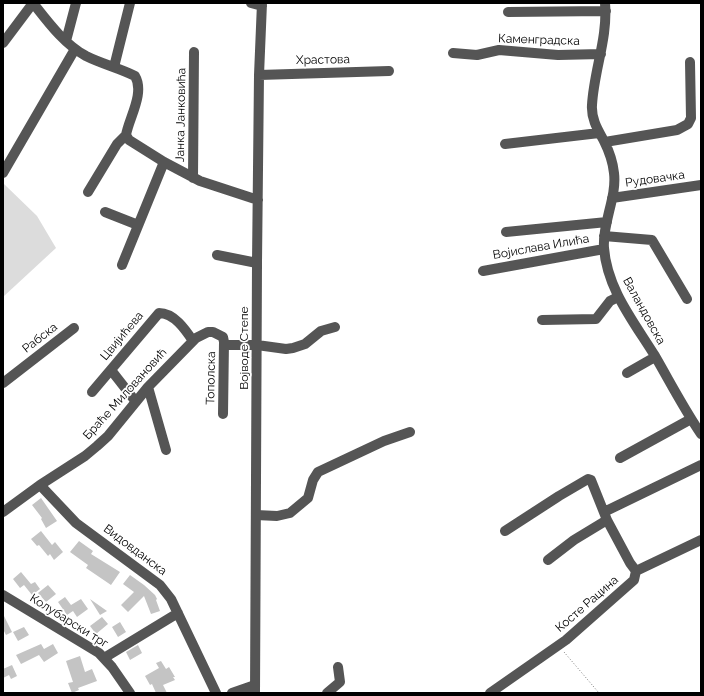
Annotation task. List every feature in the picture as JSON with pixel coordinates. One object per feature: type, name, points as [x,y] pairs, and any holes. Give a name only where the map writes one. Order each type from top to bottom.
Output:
[{"type":"street","points":[[3,43],[33,3],[55,30],[75,49],[95,60],[135,76],[138,80],[138,96],[126,135],[117,144],[88,192]]},
{"type":"street","points":[[66,41],[76,3]]},
{"type":"street","points":[[114,67],[130,3]]},
{"type":"street","points":[[251,3],[262,4]]},
{"type":"street","name":"Војводе Степе","points":[[255,689],[257,263],[259,75],[262,4]]},
{"type":"street","points":[[508,12],[606,7]]},
{"type":"street","name":"Валандовска","points":[[606,7],[606,26],[592,106],[593,116],[615,176],[604,236],[606,263],[618,297],[701,434]]},
{"type":"street","points":[[3,173],[75,49]]},
{"type":"street","name":"Каменградска","points":[[453,53],[477,55],[499,50],[558,55],[601,54]]},
{"type":"street","name":"Јанка Јанковића","points":[[193,178],[194,52]]},
{"type":"street","points":[[505,144],[602,138],[677,130],[688,124],[691,118],[690,62]]},
{"type":"street","name":"Храстова","points":[[259,75],[389,71]]},
{"type":"street","points":[[126,135],[132,142],[193,178],[258,200]]},
{"type":"street","points":[[122,265],[164,162]]},
{"type":"street","name":"Рудовачка","points":[[612,198],[701,185]]},
{"type":"street","points":[[104,212],[138,225]]},
{"type":"street","points":[[506,232],[607,222]]},
{"type":"street","name":"Војислава Илића","points":[[604,236],[652,240],[687,299]]},
{"type":"street","name":"Војислава Илића","points":[[483,271],[604,249]]},
{"type":"street","points":[[217,255],[257,263]]},
{"type":"street","points":[[542,320],[596,319],[610,301],[618,297]]},
{"type":"street","name":"Цвијићева","points":[[92,392],[158,313],[163,313],[170,316],[184,327],[193,341]]},
{"type":"street","name":"Рабска","points":[[3,383],[74,328]]},
{"type":"street","points":[[224,343],[286,349],[305,344],[321,331],[335,328]]},
{"type":"street","name":"Браће Миловановић","points":[[3,512],[40,485],[85,456],[97,446],[108,436],[148,387],[193,341],[208,332],[213,332],[223,337],[224,343]]},
{"type":"street","name":"Тополска","points":[[223,414],[224,343]]},
{"type":"street","points":[[628,373],[655,357]]},
{"type":"street","points":[[111,370],[136,402]]},
{"type":"street","points":[[148,387],[166,450]]},
{"type":"street","points":[[620,458],[691,419]]},
{"type":"street","points":[[256,515],[277,516],[290,512],[308,498],[313,480],[318,472],[384,441],[410,432]]},
{"type":"street","points":[[548,560],[605,516],[701,465]]},
{"type":"street","points":[[505,530],[588,479],[592,480],[605,516],[630,563],[636,571],[701,540]]},
{"type":"street","name":"Видовданска","points":[[40,485],[76,523],[160,585],[171,599],[216,693]]},
{"type":"street","name":"Косте Рацина","points":[[490,693],[558,645],[634,580],[636,571]]},
{"type":"street","name":"Колубарски трг","points":[[3,595],[89,646],[104,658],[112,667],[130,693]]},
{"type":"street","points":[[104,658],[178,613]]},
{"type":"street","points":[[327,693],[340,682],[338,667]]},
{"type":"street","points":[[232,693],[255,689]]},
{"type":"path","points":[[558,645],[599,693]]},
{"type":"shaded area","points":[[3,183],[37,216],[56,248],[3,297]]},
{"type":"building","points":[[41,498],[57,521],[46,528],[41,519],[42,518],[32,505]]},
{"type":"building","points":[[41,531],[52,545],[55,542],[63,552],[54,560],[50,554],[48,556],[39,545],[37,546],[31,539]]},
{"type":"building","points":[[79,541],[93,551],[91,554],[120,572],[111,585],[86,568],[88,565],[70,552]]},
{"type":"building","points":[[21,572],[31,584],[35,582],[40,589],[32,595],[24,585],[20,588],[13,579]]},
{"type":"building","points":[[130,575],[155,595],[160,611],[151,614],[144,596],[128,612],[121,605],[134,592],[123,584]]},
{"type":"building","points":[[48,585],[56,594],[46,602],[38,593]]},
{"type":"building","points":[[65,597],[71,605],[81,599],[88,609],[77,617],[73,611],[67,615],[58,602]]},
{"type":"building","points":[[90,599],[107,611],[100,615]]},
{"type":"building","points":[[3,614],[12,632],[6,635],[3,629]]},
{"type":"building","points":[[102,617],[108,624],[96,634],[90,626]]},
{"type":"building","points":[[120,622],[126,632],[118,637],[112,627]]},
{"type":"building","points":[[24,627],[29,635],[18,641],[13,632]]},
{"type":"building","points":[[41,644],[44,649],[53,644],[58,653],[44,662],[39,655],[21,664],[16,655]]},
{"type":"building","points":[[138,645],[142,653],[130,660],[126,652]]},
{"type":"building","points":[[80,656],[85,672],[92,669],[97,681],[78,688],[79,690],[72,693],[68,683],[73,682],[66,661]]},
{"type":"building","points":[[161,661],[166,669],[169,667],[175,677],[173,677],[175,680],[163,685],[167,693],[156,693],[152,684],[150,685],[145,676],[159,668],[156,663]]},
{"type":"building","points":[[12,665],[17,676],[11,679],[9,675],[3,678],[3,669]]}]
